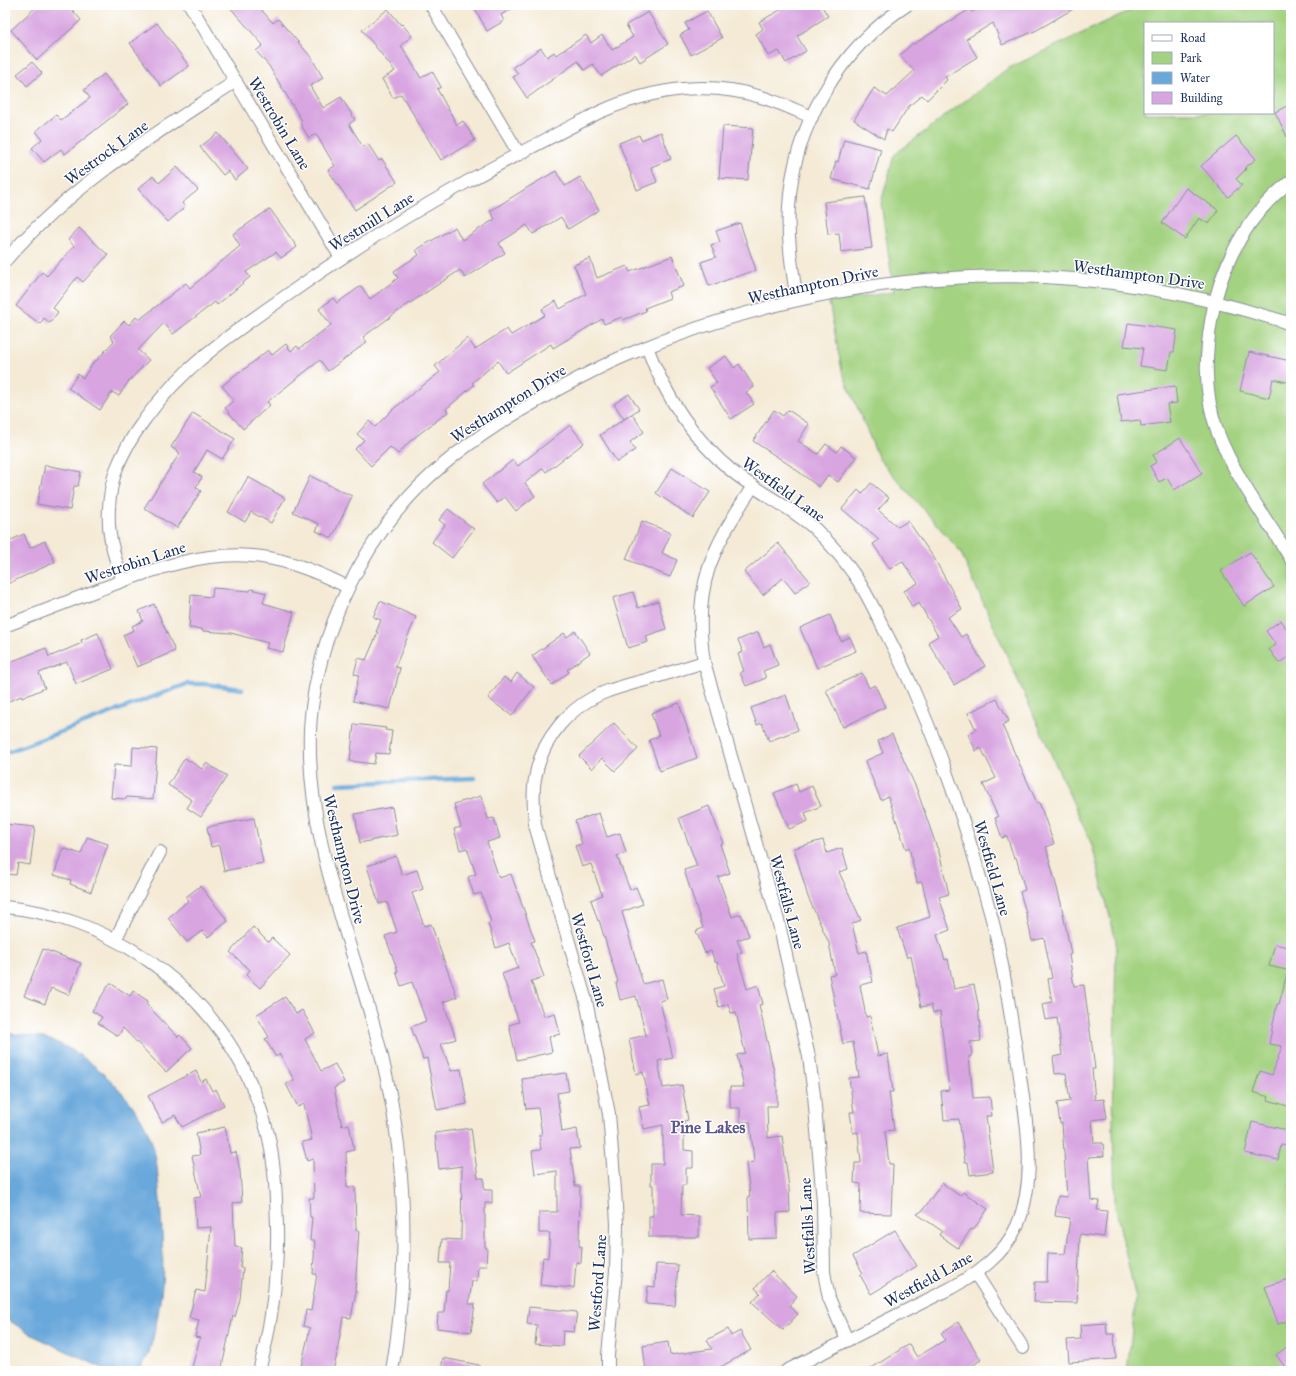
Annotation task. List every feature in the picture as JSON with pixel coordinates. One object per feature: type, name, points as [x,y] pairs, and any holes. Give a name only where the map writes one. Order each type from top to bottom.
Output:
[{"type":"street","name":"Westrobin Lane","points":[[190,5],[341,258]]},
{"type":"street","points":[[431,5],[519,154]]},
{"type":"street","points":[[797,300],[792,273],[789,207],[797,156],[812,117],[833,80],[852,52],[876,29],[907,5]]},
{"type":"street","name":"Westrock Lane","points":[[5,261],[41,222],[91,181],[126,155],[236,81]]},
{"type":"street","name":"Westmill Lane","points":[[123,580],[112,549],[110,536],[110,502],[116,471],[131,439],[164,394],[199,359],[236,331],[341,258],[440,198],[519,154],[619,104],[656,93],[706,87],[733,90],[772,100],[812,117]]},
{"type":"street","points":[[1291,181],[1275,194],[1263,207],[1241,237],[1222,276],[1214,302],[1206,363],[1208,392],[1218,433],[1231,460],[1291,559]]},
{"type":"street","name":"Westhampton Drive","points":[[392,1371],[400,1311],[404,1260],[404,1218],[398,1146],[382,1056],[331,883],[322,846],[312,796],[310,770],[310,725],[314,690],[328,639],[348,587],[357,568],[397,511],[421,484],[474,440],[537,401],[587,374],[647,347],[714,323],[797,300],[890,284],[923,280],[990,277],[1058,279],[1108,283],[1157,290],[1214,302],[1291,324]]},
{"type":"street","name":"Westfield Lane","points":[[647,347],[667,393],[691,430],[716,457],[734,473],[813,528],[841,557],[862,586],[899,660],[925,716],[947,773],[970,842],[999,947],[1026,1122],[1029,1168],[1026,1197],[1017,1226],[1004,1247],[976,1274],[786,1371]]},
{"type":"street","name":"Westfalls Lane","points":[[753,486],[728,524],[710,563],[704,585],[700,639],[704,662],[779,924],[807,1050],[814,1095],[823,1202],[824,1272],[829,1298],[847,1340]]},
{"type":"street","name":"Westrobin Lane","points":[[5,626],[123,580],[182,561],[211,556],[239,555],[264,557],[320,574],[348,587]]},
{"type":"street","name":"Westford Lane","points":[[608,1371],[616,1271],[617,1232],[616,1190],[609,1114],[586,1001],[535,824],[533,798],[534,779],[540,759],[548,741],[558,726],[572,712],[589,700],[607,691],[704,662]]},
{"type":"street","points":[[115,940],[160,852]]},
{"type":"street","points":[[5,907],[73,922],[115,940],[140,954],[171,977],[188,992],[206,1012],[233,1050],[249,1080],[263,1116],[273,1160],[276,1192],[276,1280],[264,1356],[259,1371]]},
{"type":"street","points":[[976,1274],[1023,1348]]},
{"type":"green space","points":[[1141,5],[1291,5],[1291,1371],[1127,1371],[1136,1299],[1115,1205],[1113,1128],[1116,941],[1092,845],[960,551],[879,459],[842,371],[829,302],[894,292],[881,203],[894,155],[1007,69]]},
{"type":"water","points":[[5,1033],[45,1038],[66,1047],[82,1057],[113,1082],[138,1114],[147,1130],[155,1153],[158,1173],[163,1274],[158,1313],[152,1343],[144,1363],[137,1371],[109,1371],[34,1336],[5,1318]]},
{"type":"building","points":[[38,5],[68,5],[81,20],[37,60],[11,30]]},
{"type":"building","points":[[228,5],[257,5],[273,23],[278,19],[311,57],[323,78],[310,86],[323,108],[341,97],[355,120],[349,124],[363,147],[368,144],[379,161],[382,159],[397,182],[355,210],[328,170],[335,166],[316,134],[309,138],[300,123],[302,121],[269,66],[256,51],[263,45]]},
{"type":"building","points":[[473,5],[518,5],[501,15],[504,21],[487,31]]},
{"type":"building","points":[[789,5],[821,5],[828,16],[797,36],[806,51],[786,63],[779,51],[768,56],[756,34],[763,29],[759,22]]},
{"type":"building","points":[[987,5],[1080,5],[1037,30],[1002,45],[993,23],[966,39],[977,57],[945,77],[947,80],[927,100],[922,95],[909,106],[892,132],[887,129],[884,139],[854,120],[874,88],[887,96],[914,71],[900,55],[913,43],[914,44],[970,9],[971,12]]},
{"type":"building","points":[[388,9],[412,36],[401,45],[421,78],[432,71],[441,87],[437,89],[457,125],[463,121],[475,140],[441,160],[401,94],[393,98],[382,79],[395,71],[362,30]]},
{"type":"building","points":[[707,11],[722,38],[691,55],[680,35],[689,30],[685,23]]},
{"type":"building","points":[[648,12],[668,44],[640,62],[635,54],[601,76],[593,64],[584,70],[578,61],[527,98],[513,77],[518,74],[513,67],[541,48],[547,57],[554,52],[556,55],[586,35],[591,43],[602,35],[612,50],[633,37],[626,25]]},
{"type":"building","points":[[157,23],[189,66],[161,86],[130,43]]},
{"type":"building","points":[[32,62],[42,73],[27,86],[17,74]]},
{"type":"building","points":[[104,74],[128,104],[65,154],[61,149],[44,162],[32,148],[42,139],[36,131],[56,115],[61,120],[90,98],[84,90]]},
{"type":"building","points":[[1291,104],[1291,145],[1275,112]]},
{"type":"building","points":[[723,126],[753,128],[748,180],[719,178]]},
{"type":"building","points":[[661,132],[671,159],[651,167],[657,182],[637,190],[619,143],[639,135],[641,140]]},
{"type":"building","points":[[218,133],[248,169],[235,180],[228,171],[223,175],[200,147]]},
{"type":"building","points":[[1236,136],[1256,159],[1245,168],[1246,169],[1236,179],[1242,185],[1228,197],[1201,166]]},
{"type":"building","points":[[844,139],[881,149],[870,189],[831,179],[836,161],[838,162]]},
{"type":"building","points":[[177,167],[198,190],[182,203],[185,207],[168,222],[138,189],[153,176],[159,183]]},
{"type":"building","points":[[556,171],[565,186],[580,177],[599,210],[568,229],[561,217],[533,234],[527,225],[499,243],[505,253],[465,278],[460,270],[404,307],[363,337],[367,342],[328,371],[320,360],[267,402],[270,405],[243,429],[225,408],[234,400],[222,386],[268,350],[272,355],[286,344],[291,351],[297,346],[299,349],[331,325],[319,309],[333,298],[337,303],[361,286],[370,299],[398,278],[394,271],[419,255],[416,250],[455,227],[462,240],[495,219],[490,211]]},
{"type":"building","points":[[1186,188],[1218,210],[1209,224],[1199,218],[1185,239],[1162,223]]},
{"type":"building","points":[[865,197],[872,248],[841,252],[839,233],[828,234],[824,202]]},
{"type":"building","points":[[270,209],[297,247],[281,258],[276,252],[246,272],[250,277],[217,305],[215,302],[173,334],[164,323],[138,350],[149,360],[128,382],[119,396],[112,392],[100,410],[68,388],[78,374],[83,378],[95,360],[96,361],[114,341],[110,336],[124,321],[129,325],[136,317],[139,320],[186,283],[190,288],[240,246],[233,234]]},
{"type":"building","points":[[740,223],[756,270],[709,286],[701,262],[716,257],[711,245],[720,242],[716,231]]},
{"type":"building","points":[[79,228],[108,255],[83,282],[77,277],[53,308],[58,312],[50,323],[44,318],[40,324],[16,306],[42,272],[47,276],[74,246],[68,240]]},
{"type":"building","points":[[672,256],[684,286],[668,292],[670,298],[645,308],[646,311],[623,320],[622,317],[604,324],[602,319],[553,348],[551,344],[506,373],[498,361],[472,383],[474,385],[446,409],[448,412],[410,441],[398,454],[390,447],[371,466],[355,449],[364,440],[357,434],[369,421],[375,427],[392,410],[440,372],[435,366],[467,338],[475,349],[507,329],[511,335],[525,327],[545,315],[542,309],[556,301],[560,309],[586,294],[574,265],[590,258],[597,278],[627,266],[630,272]]},
{"type":"building","points":[[1128,323],[1177,330],[1174,352],[1171,352],[1168,370],[1140,366],[1143,348],[1124,346]]},
{"type":"building","points":[[1249,352],[1291,361],[1291,383],[1273,379],[1269,398],[1240,391]]},
{"type":"building","points":[[726,356],[734,368],[739,364],[754,387],[746,392],[754,404],[731,419],[710,387],[717,383],[707,368]]},
{"type":"building","points":[[1175,386],[1177,403],[1167,404],[1170,422],[1141,426],[1140,420],[1121,422],[1117,394]]},
{"type":"building","points":[[629,394],[639,409],[624,419],[614,404]]},
{"type":"building","points":[[774,410],[783,416],[788,410],[809,424],[798,441],[818,454],[826,444],[837,452],[841,446],[856,457],[838,482],[828,475],[819,487],[791,466],[753,441]]},
{"type":"building","points":[[193,413],[235,439],[222,459],[207,450],[194,472],[202,477],[196,487],[201,491],[177,528],[144,508],[180,453],[171,447]]},
{"type":"building","points":[[632,414],[644,432],[630,442],[635,450],[617,462],[600,435]]},
{"type":"building","points":[[570,425],[584,443],[546,472],[543,468],[525,483],[535,496],[516,511],[505,497],[497,503],[482,484],[513,460],[518,466]]},
{"type":"building","points":[[1180,438],[1202,473],[1174,490],[1167,478],[1159,482],[1150,466],[1157,462],[1153,455]]},
{"type":"building","points":[[45,465],[81,472],[78,486],[74,486],[70,510],[37,504]]},
{"type":"building","points":[[672,468],[710,492],[693,518],[656,493]]},
{"type":"building","points":[[310,476],[352,496],[332,538],[316,531],[319,524],[293,512]]},
{"type":"building","points":[[248,477],[285,498],[271,523],[251,512],[245,522],[228,512]]},
{"type":"building","points":[[871,483],[889,498],[878,510],[898,527],[908,521],[934,558],[962,609],[948,617],[961,637],[966,634],[985,666],[954,685],[928,642],[938,636],[919,603],[912,607],[904,591],[918,583],[902,561],[890,569],[873,544],[879,540],[842,509],[858,490],[862,494]]},
{"type":"building","points":[[448,509],[474,529],[452,558],[432,542],[445,525],[439,520]]},
{"type":"building","points":[[642,521],[671,533],[662,553],[677,560],[670,577],[626,559]]},
{"type":"building","points":[[24,534],[30,548],[45,541],[55,562],[5,585],[5,543]]},
{"type":"building","points":[[778,543],[810,581],[795,593],[783,578],[763,595],[744,572]]},
{"type":"building","points":[[1250,552],[1274,587],[1244,606],[1221,571]]},
{"type":"building","points":[[213,588],[250,591],[251,589],[266,593],[263,603],[294,612],[283,652],[266,648],[268,643],[231,633],[202,631],[202,629],[189,628],[191,595],[212,597]]},
{"type":"building","points":[[633,592],[638,608],[658,601],[666,629],[646,636],[648,642],[628,648],[613,598]]},
{"type":"building","points":[[380,601],[416,617],[395,667],[400,668],[390,709],[353,701],[359,675],[354,674],[358,658],[366,660],[378,632],[376,632],[381,620],[373,617]]},
{"type":"building","points":[[154,604],[175,651],[137,667],[123,635],[134,630],[132,626],[143,621],[139,611]]},
{"type":"building","points":[[830,615],[841,641],[850,637],[856,651],[817,668],[800,628]]},
{"type":"building","points":[[1281,620],[1291,636],[1291,655],[1279,663],[1269,649],[1276,645],[1266,631]]},
{"type":"building","points":[[575,631],[590,653],[567,670],[569,672],[552,685],[532,656],[564,633],[567,637]]},
{"type":"building","points":[[758,632],[764,647],[770,644],[778,665],[763,671],[766,678],[746,686],[740,673],[744,671],[738,654],[743,652],[738,640]]},
{"type":"building","points":[[98,633],[113,669],[76,684],[67,662],[39,673],[45,688],[22,698],[21,696],[5,703],[5,664],[46,648],[49,657],[82,643],[81,640]]},
{"type":"building","points":[[517,673],[534,687],[512,716],[488,698],[504,677],[511,682]]},
{"type":"building","points":[[862,673],[869,688],[875,685],[885,707],[843,727],[826,690]]},
{"type":"building","points":[[786,695],[798,730],[769,741],[762,723],[757,725],[751,708]]},
{"type":"building","points":[[997,699],[1009,721],[1002,725],[1037,803],[1039,802],[1054,844],[1046,847],[1061,903],[1071,954],[1069,955],[1074,986],[1084,985],[1095,1069],[1092,1069],[1095,1100],[1104,1099],[1107,1118],[1092,1120],[1094,1143],[1103,1143],[1104,1156],[1088,1157],[1091,1200],[1099,1201],[1097,1210],[1107,1211],[1104,1237],[1080,1234],[1077,1303],[1034,1302],[1035,1282],[1047,1282],[1048,1253],[1065,1254],[1070,1218],[1055,1216],[1058,1196],[1067,1197],[1062,1123],[1060,1124],[1057,1103],[1070,1101],[1066,1073],[1055,1074],[1053,1057],[1062,1055],[1057,1018],[1045,1020],[1042,1004],[1052,1002],[1048,979],[1052,978],[1044,938],[1032,941],[1020,892],[1025,890],[1016,857],[1014,858],[1007,836],[1002,838],[995,818],[998,817],[983,784],[996,778],[981,748],[976,751],[968,734],[976,730],[968,713]]},
{"type":"building","points":[[679,703],[697,758],[660,771],[649,740],[659,736],[651,713]]},
{"type":"building","points":[[614,723],[638,749],[615,771],[602,758],[592,769],[579,756]]},
{"type":"building","points":[[354,724],[386,728],[385,730],[392,731],[389,754],[376,753],[374,764],[350,761]]},
{"type":"building","points":[[892,734],[917,790],[938,848],[949,894],[939,897],[950,930],[937,935],[945,960],[948,959],[954,989],[974,985],[978,1004],[981,1041],[970,1042],[972,1056],[969,1056],[973,1098],[990,1097],[992,1116],[986,1116],[993,1172],[970,1175],[968,1162],[965,1162],[959,1119],[944,1120],[941,1091],[949,1090],[940,1012],[933,1013],[931,1005],[921,1007],[911,956],[907,958],[897,928],[930,917],[922,882],[917,883],[909,847],[906,849],[888,796],[881,800],[865,761],[883,753],[878,741]]},
{"type":"building","points":[[133,747],[157,749],[153,799],[127,797],[126,799],[111,798],[114,765],[132,766]]},
{"type":"building","points":[[185,758],[202,769],[206,763],[227,776],[201,817],[187,808],[192,800],[168,785]]},
{"type":"building","points":[[796,784],[799,792],[812,786],[821,806],[805,813],[808,821],[789,829],[774,793]]},
{"type":"building","points":[[481,796],[488,819],[494,818],[500,838],[487,842],[499,878],[511,874],[535,941],[531,942],[544,977],[531,981],[544,1016],[555,1013],[560,1034],[549,1037],[552,1052],[517,1060],[509,1025],[519,1022],[502,974],[518,968],[509,943],[496,948],[488,924],[491,922],[481,893],[474,895],[468,877],[476,874],[467,848],[460,850],[454,829],[461,827],[454,804]]},
{"type":"building","points":[[709,806],[723,843],[720,844],[730,873],[718,877],[732,917],[741,914],[749,936],[737,940],[742,952],[737,954],[747,989],[758,985],[763,1004],[759,1005],[777,1085],[777,1106],[767,1106],[768,1138],[782,1136],[789,1188],[790,1212],[777,1213],[777,1238],[749,1239],[748,1196],[750,1196],[746,1163],[754,1162],[750,1122],[740,1122],[740,1108],[730,1108],[730,1087],[744,1087],[737,1055],[745,1053],[736,1012],[731,1013],[728,1004],[719,1007],[714,989],[724,986],[717,962],[715,962],[711,951],[705,953],[696,931],[703,928],[684,870],[697,866],[679,818]]},
{"type":"building","points":[[392,807],[397,835],[360,843],[355,814]]},
{"type":"building","points":[[599,813],[607,837],[620,833],[626,853],[617,856],[630,890],[636,887],[643,904],[622,912],[643,984],[662,979],[667,999],[660,1001],[673,1058],[658,1061],[663,1088],[682,1085],[688,1120],[684,1121],[684,1150],[693,1151],[693,1168],[686,1168],[686,1185],[682,1185],[681,1215],[699,1216],[699,1237],[649,1237],[649,1216],[653,1216],[651,1164],[663,1164],[663,1125],[644,1129],[639,1107],[650,1105],[643,1072],[636,1074],[629,1039],[646,1035],[636,996],[620,1000],[616,983],[618,982],[599,920],[598,921],[591,900],[602,895],[591,864],[582,867],[575,846],[582,844],[575,821]]},
{"type":"building","points":[[254,818],[263,863],[224,871],[219,845],[211,847],[207,827]]},
{"type":"building","points":[[5,824],[35,827],[30,865],[18,863],[16,875],[5,874]]},
{"type":"building","points":[[87,837],[108,844],[91,892],[70,884],[71,880],[54,875],[63,848],[81,854]]},
{"type":"building","points":[[823,840],[827,853],[842,848],[848,869],[839,872],[861,920],[852,924],[859,953],[866,951],[873,982],[860,985],[866,1017],[870,1016],[878,1056],[888,1054],[893,1092],[889,1092],[894,1130],[885,1131],[889,1164],[893,1164],[891,1214],[860,1213],[861,1184],[854,1183],[855,1163],[861,1163],[858,1132],[853,1133],[850,1112],[854,1112],[849,1078],[859,1077],[853,1042],[843,1044],[829,975],[835,974],[829,943],[808,897],[794,848]]},
{"type":"building","points":[[396,856],[402,875],[417,870],[423,889],[412,893],[424,926],[431,924],[457,997],[443,1002],[456,1039],[441,1044],[451,1071],[461,1069],[467,1104],[437,1110],[427,1058],[423,1059],[411,1027],[426,1021],[412,982],[401,986],[396,971],[398,971],[385,936],[397,932],[387,902],[379,904],[367,866]]},
{"type":"building","points":[[200,886],[228,921],[208,937],[202,931],[187,942],[168,918],[189,900],[186,897]]},
{"type":"building","points":[[253,927],[268,942],[272,938],[290,955],[260,988],[246,975],[250,970],[230,952]]},
{"type":"building","points":[[1275,944],[1291,948],[1291,971],[1269,966]]},
{"type":"building","points":[[43,949],[81,963],[69,995],[51,988],[45,1004],[24,996]]},
{"type":"building","points":[[1287,974],[1291,974],[1291,1107],[1268,1100],[1269,1097],[1253,1092],[1260,1071],[1272,1075],[1282,1046],[1269,1044],[1277,1004],[1279,1004]]},
{"type":"building","points":[[110,983],[130,996],[133,991],[148,1001],[146,1004],[178,1037],[180,1035],[192,1048],[166,1072],[123,1028],[118,1036],[98,1023],[102,1017],[92,1011]]},
{"type":"building","points":[[285,997],[296,1014],[302,1010],[315,1033],[305,1039],[321,1071],[335,1064],[344,1082],[334,1088],[342,1126],[349,1124],[354,1150],[346,1152],[347,1187],[355,1187],[356,1230],[359,1230],[356,1291],[351,1318],[343,1317],[339,1346],[333,1371],[300,1371],[310,1328],[303,1326],[306,1310],[311,1311],[317,1274],[313,1274],[315,1241],[310,1241],[312,1217],[310,1217],[309,1198],[314,1198],[313,1159],[307,1161],[302,1142],[312,1140],[304,1104],[298,1107],[286,1084],[294,1080],[280,1054],[276,1057],[265,1039],[269,1037],[256,1015]]},
{"type":"building","points":[[196,1071],[201,1082],[206,1079],[212,1091],[216,1089],[224,1105],[182,1127],[175,1115],[162,1122],[148,1096]]},
{"type":"building","points":[[566,1073],[569,1091],[557,1093],[562,1132],[577,1129],[580,1148],[570,1149],[575,1186],[580,1186],[579,1246],[582,1247],[581,1263],[576,1262],[574,1288],[540,1285],[543,1257],[548,1258],[550,1233],[539,1233],[539,1212],[557,1212],[557,1171],[535,1174],[532,1151],[541,1150],[539,1135],[542,1135],[538,1108],[526,1109],[522,1079]]},
{"type":"building","points":[[1252,1122],[1291,1131],[1288,1146],[1281,1145],[1278,1160],[1245,1153]]},
{"type":"building","points":[[225,1127],[230,1153],[236,1152],[240,1171],[242,1202],[233,1203],[235,1247],[242,1248],[240,1268],[243,1268],[240,1299],[235,1317],[233,1316],[221,1371],[191,1371],[200,1338],[195,1337],[199,1320],[189,1318],[196,1290],[205,1292],[211,1227],[196,1228],[194,1198],[201,1197],[192,1156],[200,1155],[196,1133]]},
{"type":"building","points":[[471,1128],[478,1178],[484,1178],[484,1190],[492,1190],[492,1203],[485,1203],[485,1247],[487,1248],[486,1266],[478,1266],[477,1281],[472,1281],[469,1304],[475,1304],[471,1332],[437,1328],[438,1313],[444,1313],[446,1290],[448,1291],[450,1263],[440,1263],[442,1239],[461,1240],[462,1166],[439,1169],[435,1133]]},
{"type":"building","points":[[942,1183],[960,1196],[963,1192],[988,1209],[973,1230],[971,1229],[958,1248],[939,1235],[942,1231],[917,1214],[922,1211]]},
{"type":"building","points":[[895,1230],[917,1266],[871,1294],[860,1275],[863,1273],[853,1256]]},
{"type":"building","points":[[656,1264],[678,1265],[675,1306],[646,1304],[648,1286],[655,1287]]},
{"type":"building","points":[[771,1271],[797,1296],[789,1306],[798,1314],[783,1330],[752,1302],[760,1293],[755,1288]]},
{"type":"building","points":[[1291,1278],[1291,1320],[1278,1324],[1265,1287]]},
{"type":"building","points":[[529,1307],[577,1312],[574,1332],[563,1331],[562,1346],[535,1344],[537,1325],[527,1324]]},
{"type":"building","points":[[958,1322],[981,1360],[964,1371],[867,1371],[909,1344],[917,1357],[945,1340],[941,1333]]},
{"type":"building","points":[[1106,1323],[1107,1334],[1114,1334],[1116,1359],[1069,1362],[1067,1340],[1081,1339],[1080,1325]]},
{"type":"building","points":[[728,1329],[731,1336],[740,1331],[751,1350],[713,1371],[646,1371],[643,1346],[668,1342],[670,1355],[712,1349],[707,1340]]},
{"type":"building","points":[[1291,1344],[1291,1371],[1288,1371],[1276,1355]]},
{"type":"building","points":[[443,1358],[479,1365],[479,1371],[441,1371]]},
{"type":"waterway","points":[[5,753],[187,684],[206,684],[242,689]]},
{"type":"waterway","points":[[337,784],[475,778]]},
{"type":"district","name":"Pine Lakes","points":[[708,1127]]}]
